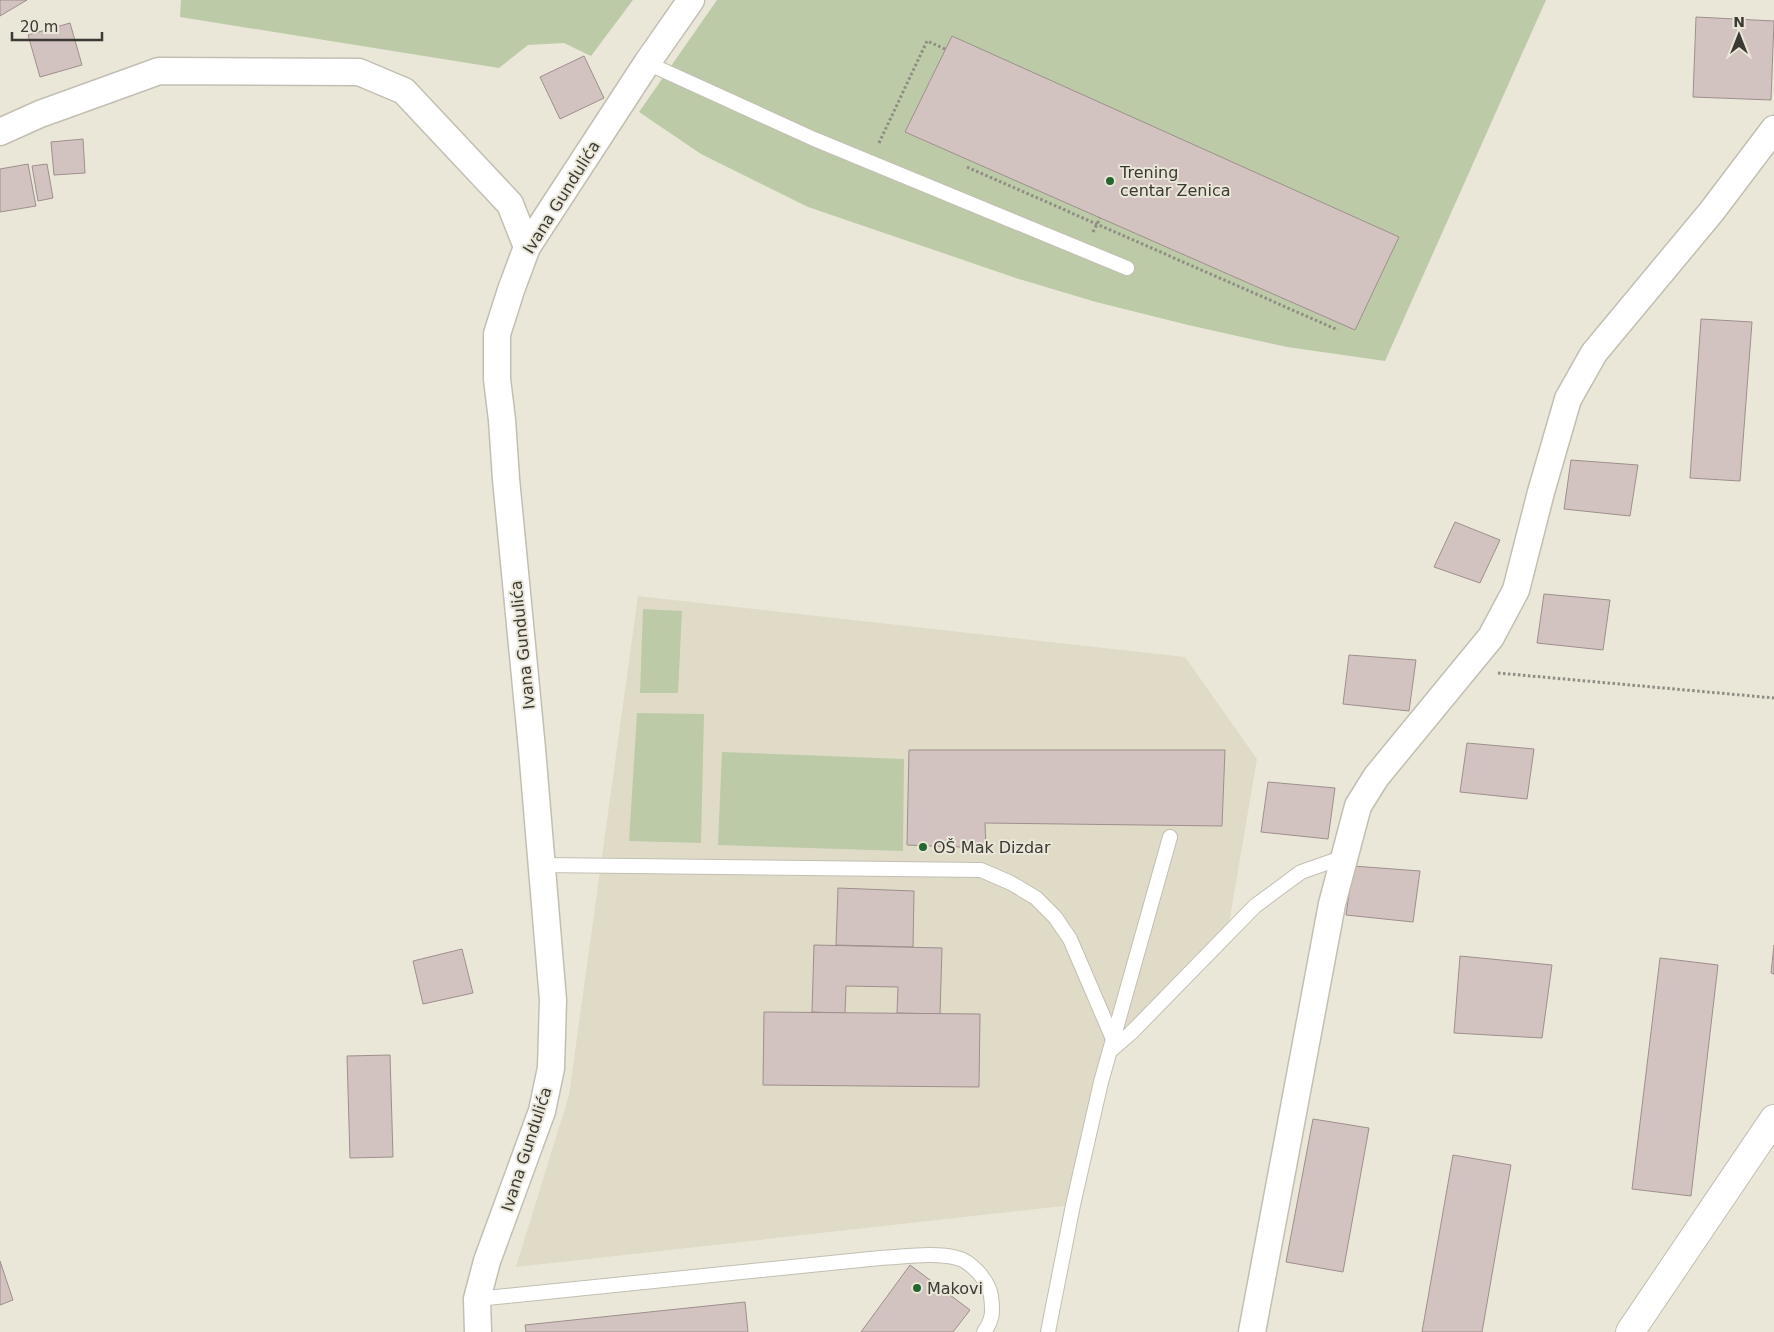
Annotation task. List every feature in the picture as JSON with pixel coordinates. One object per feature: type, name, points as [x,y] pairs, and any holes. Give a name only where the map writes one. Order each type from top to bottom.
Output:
[{"type":"main road","points":[[1630,1332],[1774,1119]]},
{"type":"street","name":"Ivana Gundulića","points":[[478,1332],[477,1299],[487,1261],[542,1111],[551,1068],[553,1000],[497,379],[496,334],[527,247],[647,63],[691,0]]},
{"type":"street","points":[[0,132],[40,114],[158,72],[359,72],[404,91],[510,204],[527,247]]},
{"type":"street","points":[[1252,1332],[1332,904],[1358,806],[1376,777],[1491,637],[1516,590],[1541,492],[1568,399],[1594,353],[1712,211],[1774,128]]},
{"type":"lane","points":[[647,63],[814,139],[1126,268]]},
{"type":"lane","points":[[1048,1332],[1073,1205],[1111,1045],[1170,837]]},
{"type":"lane","points":[[1111,1045],[1131,1033],[1255,906],[1301,872],[1344,857]]},
{"type":"lane","points":[[542,865],[981,870],[1011,883],[1036,898],[1055,917],[1070,939],[1111,1045]]},
{"type":"lane","points":[[477,1299],[880,1258],[943,1256],[958,1258],[971,1265],[983,1278],[990,1293],[993,1309],[991,1323],[984,1332]]},
{"type":"path","points":[[871,162],[927,41],[945,49]]},
{"type":"path","points":[[967,166],[1338,330]]},
{"type":"path","points":[[1464,670],[1774,698]]},
{"type":"shaded area","name":"OŠ Mak Dizdar","points":[[638,596],[1185,657],[1257,759],[1227,935],[1109,1052],[1073,1205],[516,1267],[569,1095]]},
{"type":"green space","points":[[181,0],[633,0],[591,56],[564,43],[528,45],[499,68],[180,17]]},
{"type":"green space","name":"Trening centar Zenica","points":[[717,0],[1546,0],[1385,361],[1287,347],[1188,325],[1096,302],[1019,279],[808,207],[701,154],[639,112]]},
{"type":"green space","points":[[643,609],[682,611],[678,693],[640,693]]},
{"type":"green space","points":[[637,713],[704,714],[701,843],[629,841]]},
{"type":"green space","points":[[722,752],[904,759],[903,851],[718,845]]},
{"type":"building","points":[[0,0],[27,0],[0,16]]},
{"type":"building","points":[[1696,17],[1774,21],[1771,100],[1693,97]]},
{"type":"building","points":[[70,23],[82,65],[40,77],[28,35]]},
{"type":"building","points":[[952,36],[1399,237],[1355,330],[905,132]]},
{"type":"building","points":[[584,56],[604,98],[560,119],[540,77]]},
{"type":"building","points":[[83,139],[85,173],[54,175],[51,142]]},
{"type":"building","points":[[28,164],[36,206],[0,212],[0,169]]},
{"type":"building","points":[[47,164],[53,198],[38,201],[32,166]]},
{"type":"building","points":[[1701,319],[1752,322],[1740,481],[1690,478]]},
{"type":"building","points":[[1571,460],[1638,465],[1630,516],[1564,509]]},
{"type":"building","points":[[1455,522],[1500,540],[1480,583],[1434,567]]},
{"type":"building","points":[[1544,594],[1610,600],[1603,650],[1537,643]]},
{"type":"building","points":[[1349,655],[1416,660],[1409,711],[1343,704]]},
{"type":"building","points":[[1467,743],[1534,749],[1527,799],[1460,792]]},
{"type":"building","points":[[909,750],[1225,750],[1222,826],[985,823],[986,848],[907,845]]},
{"type":"building","points":[[1268,782],[1335,788],[1328,839],[1261,832]]},
{"type":"building","points":[[1353,866],[1420,871],[1413,922],[1346,915]]},
{"type":"building","points":[[838,888],[914,891],[913,947],[836,945]]},
{"type":"building","points":[[814,945],[942,948],[940,1014],[897,1013],[898,987],[846,986],[845,1013],[812,1012]]},
{"type":"building","points":[[1774,945],[1774,974],[1771,973]]},
{"type":"building","points":[[462,949],[473,993],[423,1004],[413,961]]},
{"type":"building","points":[[1460,956],[1552,965],[1542,1038],[1454,1033]]},
{"type":"building","points":[[1660,958],[1718,965],[1691,1196],[1632,1189]]},
{"type":"building","points":[[764,1012],[980,1014],[979,1087],[763,1085]]},
{"type":"building","points":[[390,1055],[393,1157],[350,1158],[347,1056]]},
{"type":"building","points":[[1313,1119],[1369,1128],[1343,1272],[1286,1262]]},
{"type":"building","points":[[1453,1155],[1511,1165],[1482,1332],[1422,1332]]},
{"type":"building","points":[[0,1261],[13,1300],[0,1305]]},
{"type":"building","name":"Makovi","points":[[910,1265],[970,1310],[953,1332],[861,1332]]},
{"type":"building","points":[[745,1302],[748,1332],[526,1332],[525,1325]]},
{"type":"place","name":"Trening centar Zenica","points":[[1110,181]]},
{"type":"place","name":"OŠ Mak Dizdar","points":[[923,847]]},
{"type":"place","name":"Makovi","points":[[917,1288]]}]
